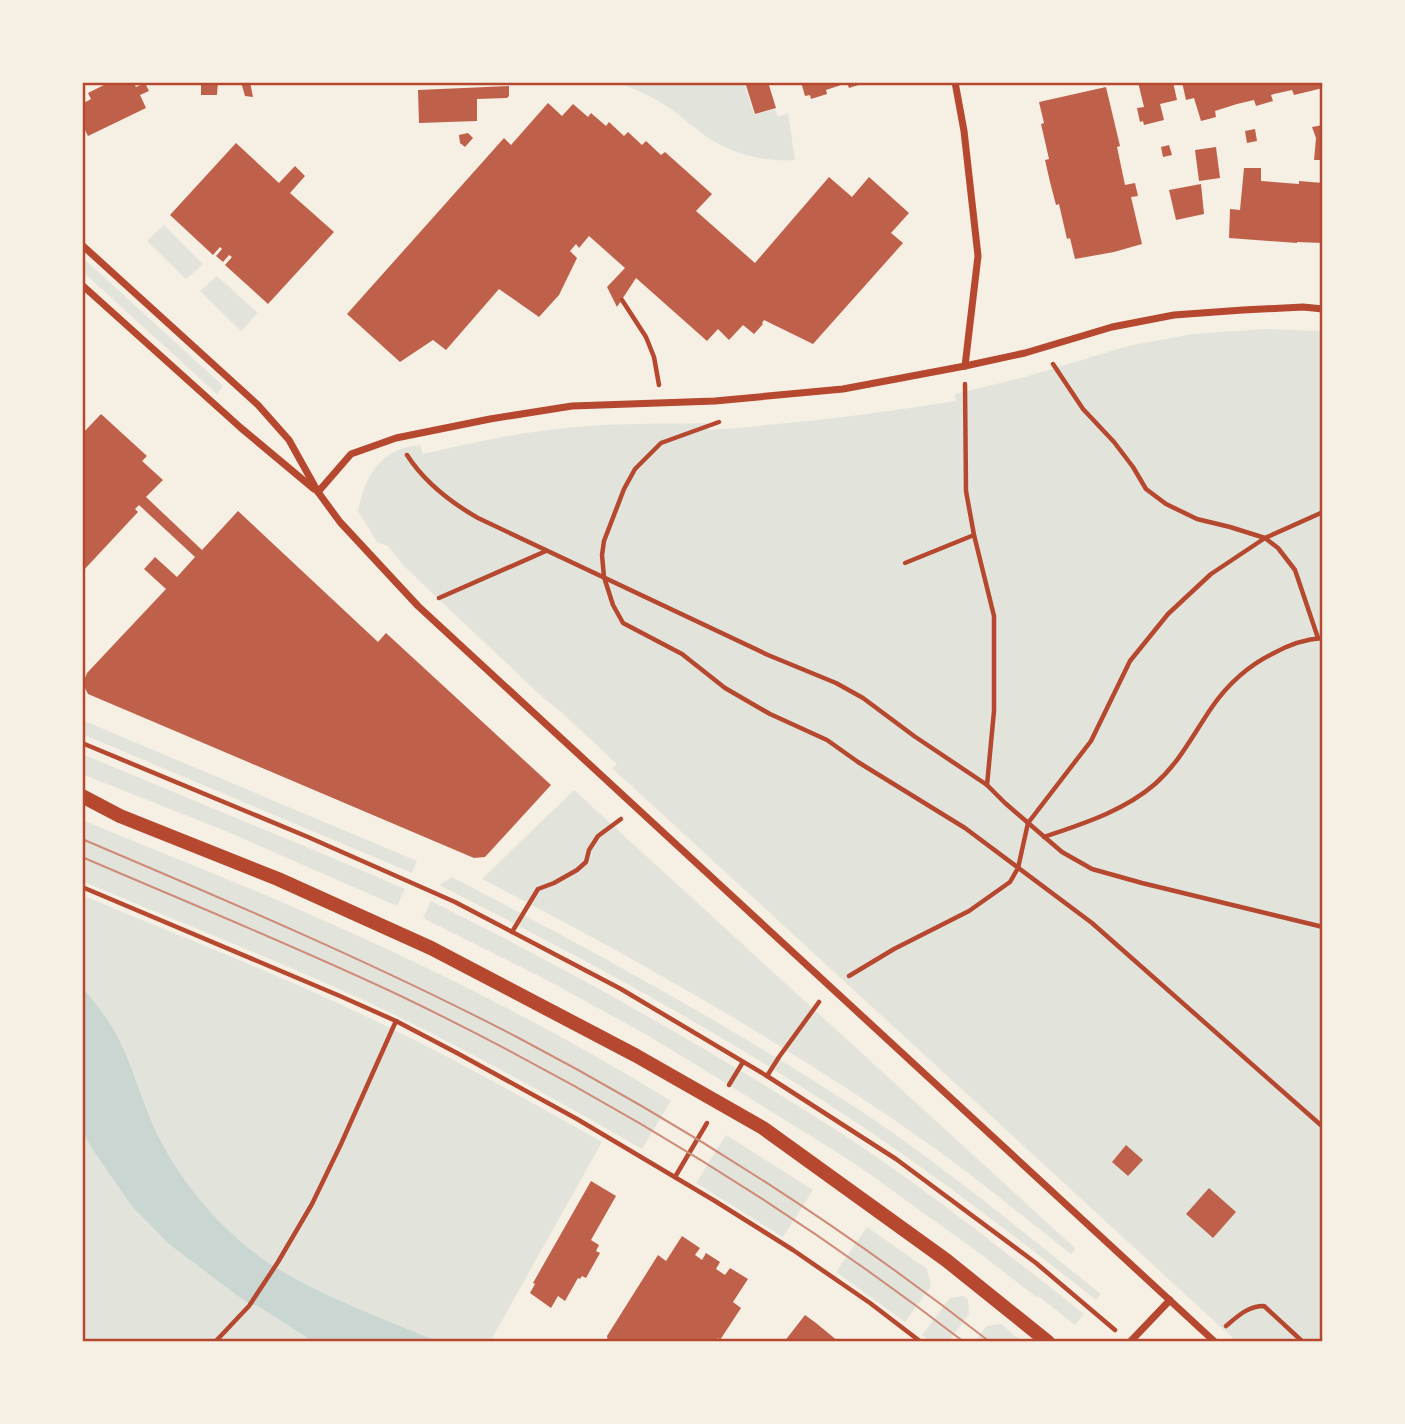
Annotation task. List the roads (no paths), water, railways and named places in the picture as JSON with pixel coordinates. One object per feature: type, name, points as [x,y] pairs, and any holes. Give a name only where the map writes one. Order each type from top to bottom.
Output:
[{"type":"main road","points":[[82,798],[120,816],[278,879],[431,948],[659,1069],[762,1128],[946,1260],[1048,1342]]},
{"type":"street","points":[[955,82],[964,131],[978,256],[965,366]]},
{"type":"street","points":[[82,245],[258,405],[289,440],[318,492],[340,522],[418,606],[1213,1340]]},
{"type":"street","points":[[82,285],[278,461],[318,492]]},
{"type":"street","points":[[318,492],[351,454],[396,438],[490,419],[572,406],[715,401],[843,389],[965,366],[1045,347],[1112,327],[1174,315],[1303,307],[1323,309]]},
{"type":"street","points":[[1130,1342],[1170,1300]]},
{"type":"tram line","points":[[82,839],[355,958],[462,1009],[577,1069],[759,1178],[877,1257],[990,1342]]},
{"type":"tram line","points":[[82,857],[367,980],[553,1074],[764,1200],[899,1293],[964,1342]]}]
